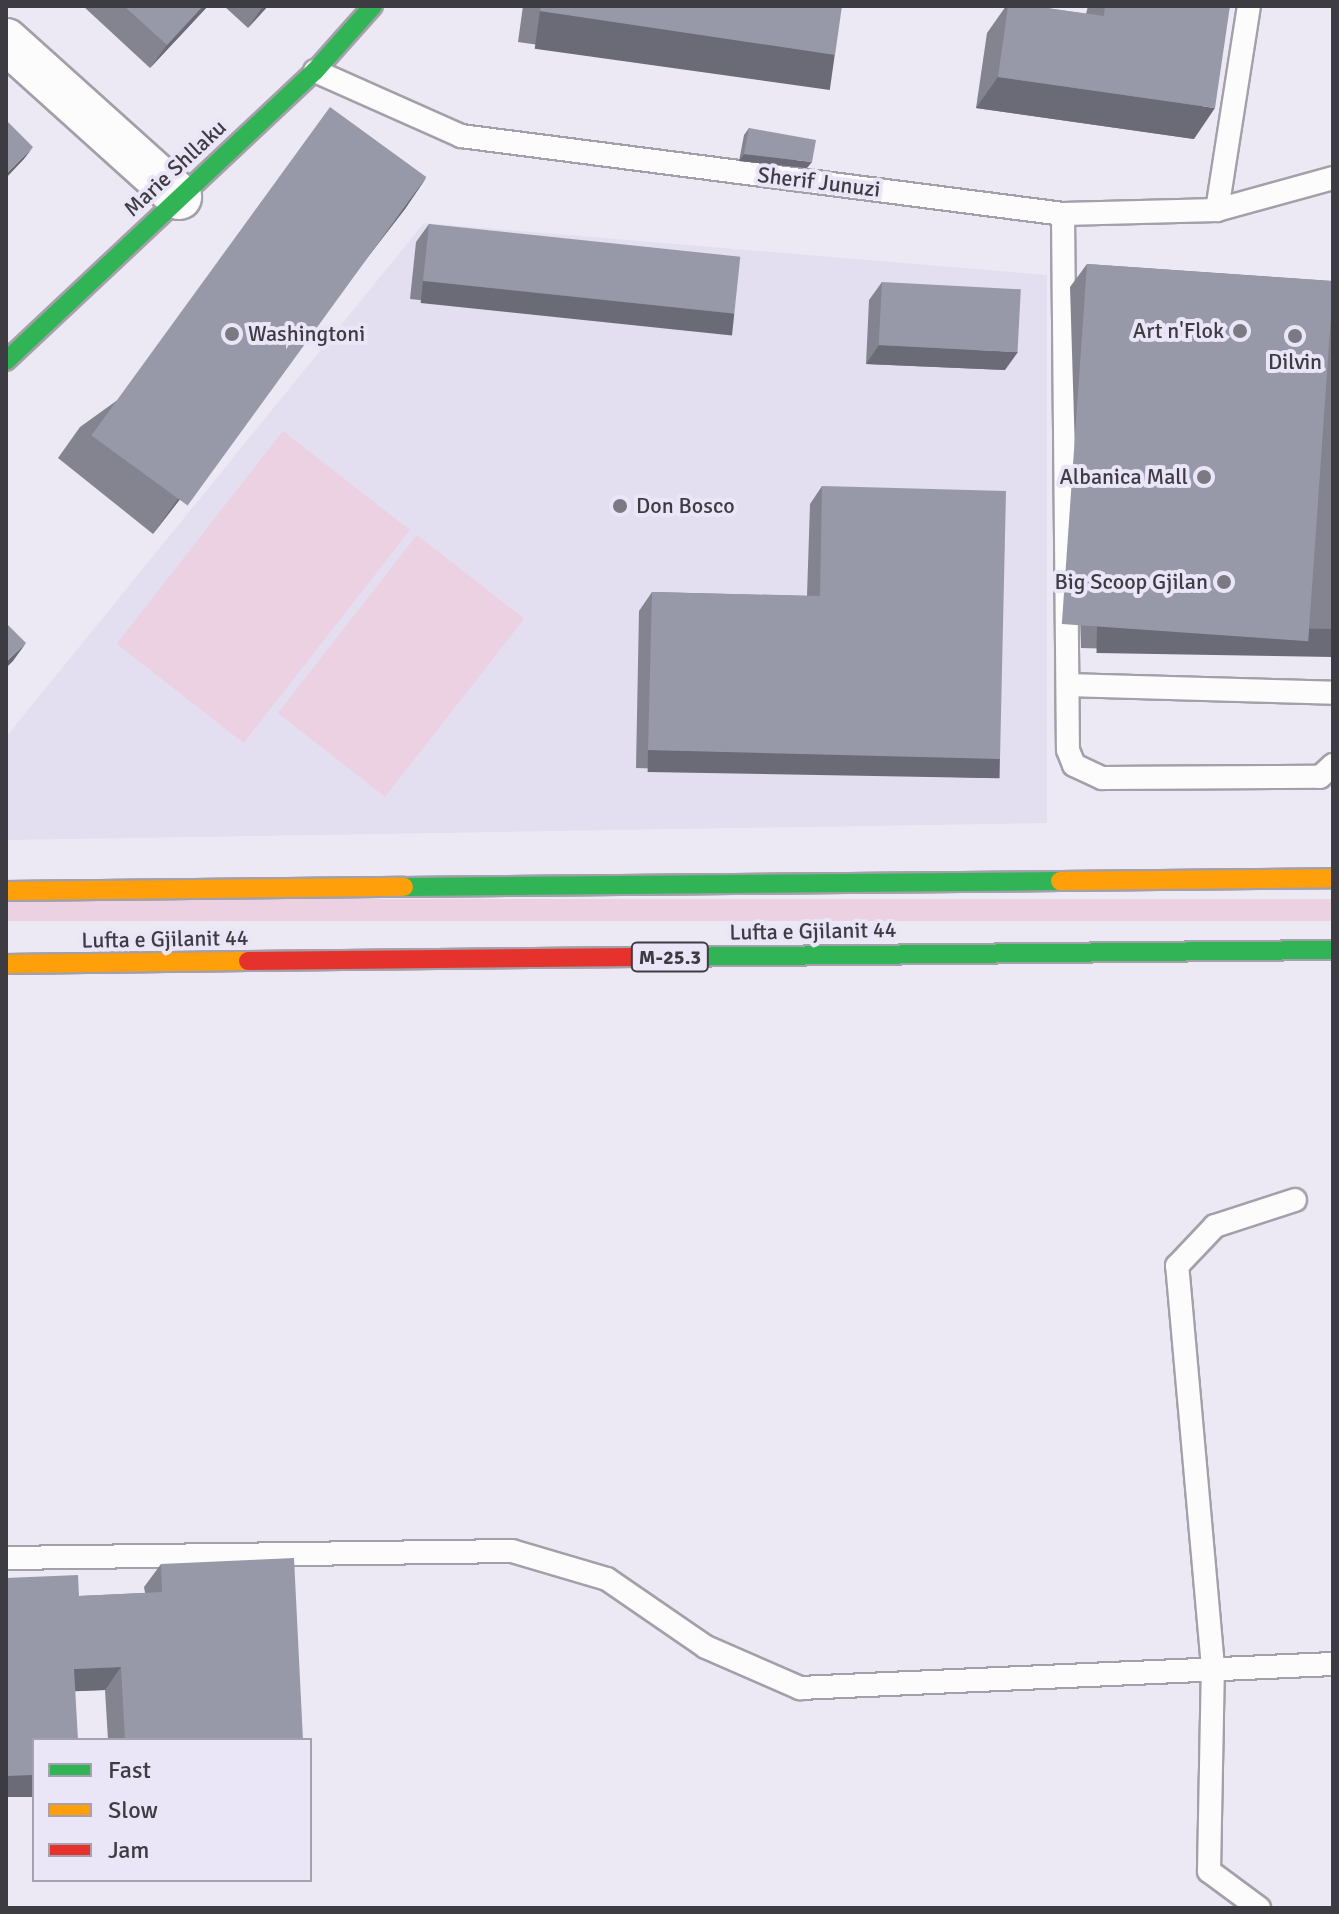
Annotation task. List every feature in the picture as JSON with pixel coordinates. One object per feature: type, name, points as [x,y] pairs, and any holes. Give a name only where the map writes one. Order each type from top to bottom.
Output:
[{"type":"main road","name":"Marie Shllaku","points":[[6,361],[315,71],[373,6]]},
{"type":"main road","points":[[6,891],[1333,878]]},
{"type":"main road","name":"Lufta e Gjilanit 44","points":[[6,964],[1333,950]]},
{"type":"street","points":[[6,41],[179,197]]},
{"type":"lane","points":[[1217,210],[1249,6]]},
{"type":"lane","name":"Sherif Junuzi","points":[[315,71],[461,136],[1063,214],[1217,210],[1333,178]]},
{"type":"lane","points":[[1063,214],[1068,750],[1074,765],[1102,778],[1320,777],[1333,765]]},
{"type":"lane","points":[[1069,685],[1333,693]]},
{"type":"lane","points":[[1259,1908],[1209,1871],[1213,1667],[1177,1266],[1215,1226],[1295,1200]]},
{"type":"lane","points":[[6,1558],[512,1551],[607,1579],[706,1647],[800,1688],[1213,1667],[1333,1664]]},
{"type":"shaded area","name":"Don Bosco","points":[[424,223],[1047,275],[1047,823],[6,840],[6,737]]},
{"type":"shaded area","points":[[283,431],[410,530],[244,743],[117,644]]},
{"type":"shaded area","points":[[417,535],[524,619],[385,797],[278,713]]},
{"type":"shaded area","points":[[6,899],[1333,899],[1333,921],[6,921]]},
{"type":"building","points":[[124,6],[203,6],[167,45]]},
{"type":"building","points":[[541,6],[842,6],[835,55],[540,11]]},
{"type":"building","points":[[1008,6],[1033,6],[1104,16],[1105,6],[1230,6],[1215,108],[998,77]]},
{"type":"building","name":"Washingtoni","points":[[330,107],[426,177],[188,505],[91,435]]},
{"type":"building","points":[[6,120],[33,147],[6,174]]},
{"type":"building","points":[[749,128],[816,140],[812,162],[744,154]]},
{"type":"building","points":[[429,224],[740,257],[734,313],[423,281]]},
{"type":"building","name":"Albanica Mall","points":[[1087,264],[1333,281],[1308,641],[1062,624]]},
{"type":"building","points":[[882,282],[1021,289],[1018,352],[879,345]]},
{"type":"building","points":[[822,486],[1006,491],[1000,759],[648,750],[652,592],[820,596]]},
{"type":"building","points":[[6,623],[26,643],[6,662]]},
{"type":"building","points":[[294,1558],[303,1738],[125,1738],[121,1667],[74,1669],[78,1738],[32,1738],[32,1775],[6,1776],[6,1578],[78,1575],[79,1596],[162,1592],[161,1564]]},
{"type":"traffic: fast","points":[[6,361],[315,71],[373,6]]},
{"type":"traffic: fast","points":[[404,887],[1060,881]]},
{"type":"traffic: fast","points":[[662,957],[1333,950]]},
{"type":"traffic: slow","points":[[1060,881],[1333,878]]},
{"type":"traffic: slow","points":[[6,891],[404,887]]},
{"type":"traffic: slow","points":[[6,964],[248,961]]},
{"type":"traffic: jam","points":[[248,961],[662,957]]},
{"type":"place","name":"Art n'Flok","points":[[1240,331]]},
{"type":"place","name":"Washingtoni","points":[[232,334]]},
{"type":"place","name":"Dilvin","points":[[1295,336]]},
{"type":"place","name":"Albanica Mall","points":[[1204,477]]},
{"type":"place","name":"Don Bosco","points":[[620,506]]},
{"type":"place","name":"Big Scoop Gjilan","points":[[1224,582]]}]
